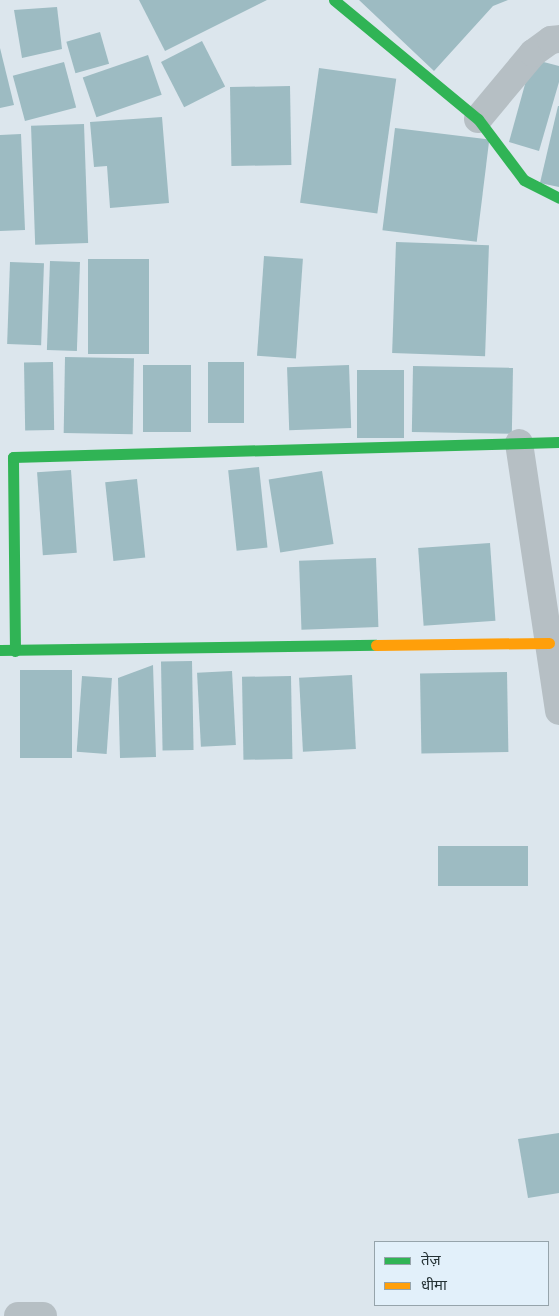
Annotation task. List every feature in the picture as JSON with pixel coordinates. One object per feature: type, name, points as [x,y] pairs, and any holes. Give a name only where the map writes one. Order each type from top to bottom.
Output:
[{"type":"street","points":[[334,0],[478,119],[524,180],[559,198]]},
{"type":"street","points":[[478,119],[533,53],[551,40],[559,39]]},
{"type":"street","points":[[15,651],[13,457],[559,442]]},
{"type":"street","points":[[519,443],[549,643],[557,669],[559,711]]},
{"type":"street","points":[[0,650],[549,643]]},
{"type":"street","points":[[18,1316],[43,1316]]},
{"type":"building","points":[[139,0],[267,0],[165,51]]},
{"type":"building","points":[[359,0],[508,0],[493,6],[434,71]]},
{"type":"building","points":[[57,7],[62,49],[22,58],[14,10]]},
{"type":"building","points":[[100,32],[109,64],[75,73],[66,42]]},
{"type":"building","points":[[202,41],[225,86],[184,107],[161,62]]},
{"type":"building","points":[[0,48],[14,105],[0,108]]},
{"type":"building","points":[[148,55],[162,95],[96,117],[83,77]]},
{"type":"building","points":[[532,59],[559,66],[559,82],[539,151],[509,142]]},
{"type":"building","points":[[64,62],[76,107],[25,121],[13,76]]},
{"type":"building","points":[[319,68],[396,79],[377,214],[300,203]]},
{"type":"building","points":[[290,86],[291,165],[231,166],[230,87]]},
{"type":"building","points":[[559,106],[559,187],[540,183]]},
{"type":"building","points":[[162,117],[169,203],[110,208],[107,166],[94,167],[90,122]]},
{"type":"building","points":[[84,124],[88,243],[35,245],[31,126]]},
{"type":"building","points":[[395,128],[489,140],[477,242],[382,230]]},
{"type":"building","points":[[21,134],[25,230],[0,231],[0,135]]},
{"type":"building","points":[[396,242],[489,245],[485,356],[392,353]]},
{"type":"building","points":[[264,256],[303,259],[296,358],[257,356]]},
{"type":"building","points":[[88,259],[149,259],[149,354],[88,354]]},
{"type":"building","points":[[50,261],[80,262],[77,351],[47,350]]},
{"type":"building","points":[[10,262],[44,263],[41,345],[7,344]]},
{"type":"building","points":[[65,357],[134,358],[133,434],[64,433]]},
{"type":"building","points":[[53,362],[54,430],[25,430],[24,363]]},
{"type":"building","points":[[208,362],[244,362],[244,423],[208,423]]},
{"type":"building","points":[[143,365],[191,365],[191,432],[143,432]]},
{"type":"building","points":[[349,365],[351,428],[289,430],[287,367]]},
{"type":"building","points":[[413,366],[513,368],[512,434],[412,432]]},
{"type":"building","points":[[357,370],[404,370],[404,438],[357,438]]},
{"type":"building","points":[[259,467],[267,548],[237,551],[228,470]]},
{"type":"building","points":[[71,470],[77,553],[43,555],[37,472]]},
{"type":"building","points":[[322,471],[334,544],[280,553],[269,479]]},
{"type":"building","points":[[137,479],[145,558],[113,561],[105,482]]},
{"type":"building","points":[[490,543],[495,621],[424,626],[418,548]]},
{"type":"building","points":[[376,558],[378,627],[301,630],[299,561]]},
{"type":"building","points":[[192,661],[194,750],[163,751],[161,662]]},
{"type":"building","points":[[153,665],[156,757],[120,758],[118,678]]},
{"type":"building","points":[[20,670],[72,670],[72,758],[20,758]]},
{"type":"building","points":[[232,671],[236,745],[201,747],[197,673]]},
{"type":"building","points":[[507,672],[508,752],[421,754],[420,674]]},
{"type":"building","points":[[352,675],[356,749],[303,752],[299,678]]},
{"type":"building","points":[[82,676],[112,678],[107,754],[77,752]]},
{"type":"building","points":[[291,676],[292,759],[243,760],[242,677]]},
{"type":"building","points":[[438,846],[528,846],[528,886],[438,886]]},
{"type":"building","points":[[559,1133],[559,1193],[528,1198],[518,1139]]},
{"type":"traffic: fast","points":[[334,0],[478,119],[524,180],[559,198]]},
{"type":"traffic: fast","points":[[15,651],[13,457],[559,442]]},
{"type":"traffic: fast","points":[[0,650],[376,645]]},
{"type":"traffic: slow","points":[[376,645],[549,643]]}]
